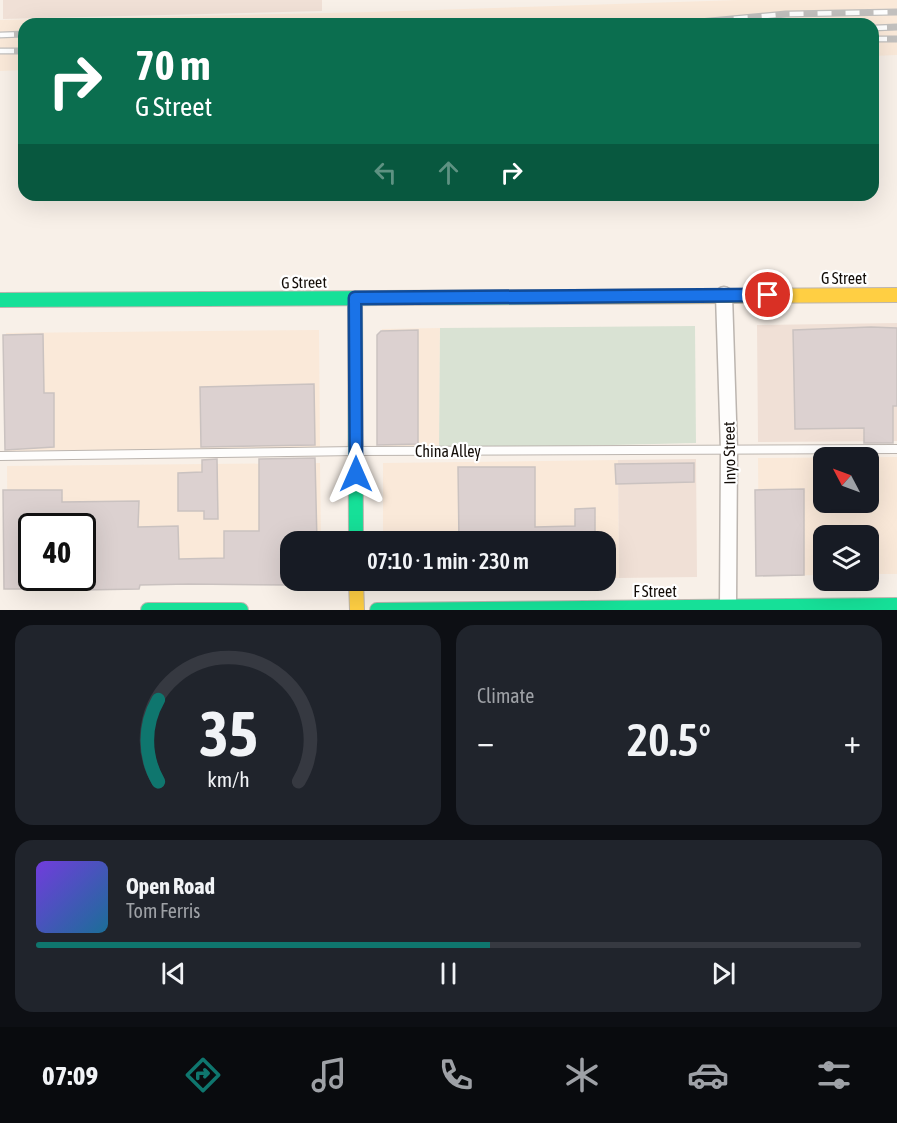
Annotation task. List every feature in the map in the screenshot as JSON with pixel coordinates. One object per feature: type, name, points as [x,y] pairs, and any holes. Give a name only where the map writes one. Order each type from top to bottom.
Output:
[{"type":"street","name":"G Street","points":[[5,300],[897,294]]},
{"type":"street","name":"Inyo Street","points":[[724,295],[729,450],[728,609]]},
{"type":"street","points":[[355,298],[356,531]]},
{"type":"street","points":[[357,591],[357,610]]},
{"type":"street","name":"F Street","points":[[377,610],[728,609],[897,605]]},
{"type":"street","points":[[148,610],[241,610]]},
{"type":"lane","name":"China Alley","points":[[0,456],[356,451],[897,449]]},
{"type":"shaded area","points":[[3,0],[322,0],[322,11],[3,19]]},
{"type":"shaded area","points":[[738,0],[897,0],[897,55],[879,56],[879,18],[93,18]]},
{"type":"shaded area","points":[[0,20],[18,20],[18,70],[0,71]]},
{"type":"shaded area","points":[[897,323],[897,441],[758,442],[757,325]]},
{"type":"shaded area","points":[[440,328],[439,449],[383,447],[382,329]]},
{"type":"shaded area","points":[[319,330],[320,448],[7,451],[6,333]]},
{"type":"shaded area","points":[[879,457],[897,457],[897,574],[879,574],[879,525],[813,525],[813,575],[759,576],[758,458],[813,458],[813,513],[879,513]]},
{"type":"shaded area","points":[[696,459],[697,577],[619,578],[618,460]]},
{"type":"shaded area","points":[[618,460],[619,578],[616,578],[616,531],[383,531],[383,463]]},
{"type":"shaded area","points":[[320,463],[321,531],[280,531],[280,581],[96,583],[96,513],[18,513],[18,584],[8,584],[7,466]]},
{"type":"green space","points":[[695,326],[696,443],[439,449],[440,328]]},
{"type":"building","points":[[897,328],[897,406],[893,406],[893,443],[864,443],[864,428],[795,429],[793,330]]},
{"type":"building","points":[[418,330],[418,444],[377,445],[377,335],[381,331]]},
{"type":"building","points":[[43,334],[44,393],[54,393],[54,447],[5,450],[3,335]]},
{"type":"building","points":[[314,384],[315,445],[201,447],[200,387]]},
{"type":"building","points":[[315,458],[317,531],[280,531],[280,585],[140,585],[139,589],[96,590],[96,513],[18,513],[18,589],[4,589],[3,490],[62,490],[62,502],[139,501],[138,527],[178,526],[179,559],[224,558],[224,531],[259,531],[259,459]]},
{"type":"building","points":[[217,459],[218,519],[204,519],[204,511],[178,511],[178,473],[202,472],[202,460]]},
{"type":"building","points":[[694,463],[694,482],[616,484],[615,464]]},
{"type":"building","points":[[458,467],[535,467],[535,527],[575,526],[575,509],[595,508],[595,531],[459,531]]},
{"type":"building","points":[[804,489],[804,575],[756,576],[755,490]]},
{"type":"railway","points":[[743,18],[786,14],[897,12]]},
{"type":"railway","points":[[879,28],[897,27]]},
{"type":"railway","points":[[0,35],[18,34]]},
{"type":"railway","points":[[879,39],[897,39]]},
{"type":"railway","points":[[0,51],[18,51]]},
{"type":"traffic: fast","points":[[0,300],[564,297]]},
{"type":"traffic: fast","points":[[355,298],[356,531]]},
{"type":"traffic: fast","points":[[377,610],[897,605]]},
{"type":"traffic: fast","points":[[148,610],[241,610]]},
{"type":"traffic: slow","points":[[564,297],[897,295]]},
{"type":"traffic: slow","points":[[356,591],[357,610]]},
{"type":"route","points":[[356,474],[355,298],[768,295]]}]
